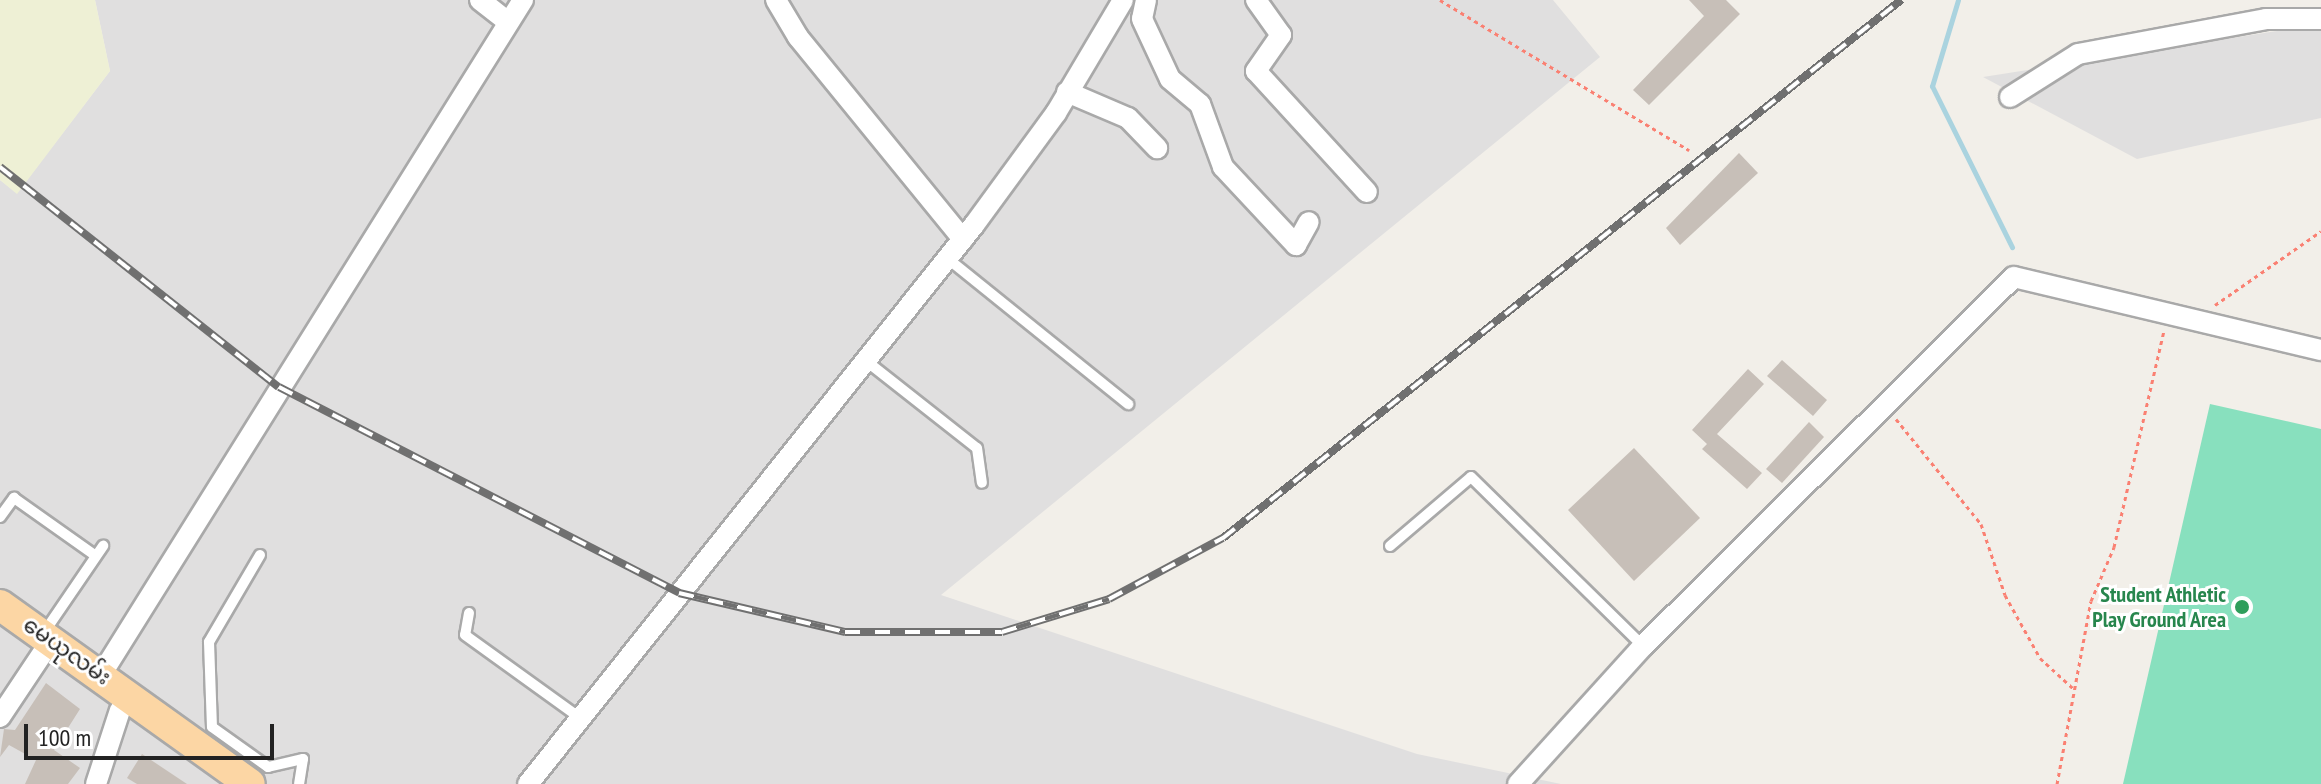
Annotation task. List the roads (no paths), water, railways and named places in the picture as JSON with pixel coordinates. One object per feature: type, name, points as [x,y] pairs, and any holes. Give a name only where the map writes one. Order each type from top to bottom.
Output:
[{"type":"main road","name":"မေယုလမ်း","points":[[0,605],[120,710],[219,784]]},
{"type":"main road","name":"မေယုလမ်း","points":[[0,625],[101,675],[250,784]]},
{"type":"street","points":[[480,0],[506,20]]},
{"type":"street","points":[[101,675],[506,20],[523,0]]},
{"type":"street","points":[[776,0],[798,37],[963,239]]},
{"type":"street","points":[[1146,0],[1142,19],[1170,79],[1200,104],[1223,167],[1296,245],[1309,222]]},
{"type":"street","points":[[1256,0],[1281,35],[1256,71],[1367,192]]},
{"type":"street","points":[[528,784],[963,239],[1067,92],[1119,1]]},
{"type":"street","points":[[2010,97],[2078,54],[2266,19],[2321,19]]},
{"type":"street","points":[[1067,92],[1128,118],[1157,148]]},
{"type":"street","points":[[1518,784],[1643,646],[2014,277],[2321,350]]},
{"type":"street","points":[[0,717],[42,644]]},
{"type":"street","points":[[96,784],[120,710]]},
{"type":"lane","points":[[947,258],[1128,404]]},
{"type":"lane","points":[[865,360],[977,448],[982,483]]},
{"type":"lane","points":[[1390,546],[1471,477],[1643,646]]},
{"type":"lane","points":[[0,517],[14,498],[96,556]]},
{"type":"lane","points":[[42,644],[103,546]]},
{"type":"lane","points":[[260,555],[209,642],[212,727],[268,767],[303,759],[299,784]]},
{"type":"lane","points":[[469,613],[465,635],[580,718]]},
{"type":"waterway","points":[[1958,0],[1932,86],[2012,247]]},
{"type":"railway","points":[[0,167],[279,387],[679,593],[845,632],[1002,632],[1109,599],[1223,538],[1901,0]]},
{"type":"place","name":"Student Athletic Play Ground Area","points":[[2242,607]]}]
